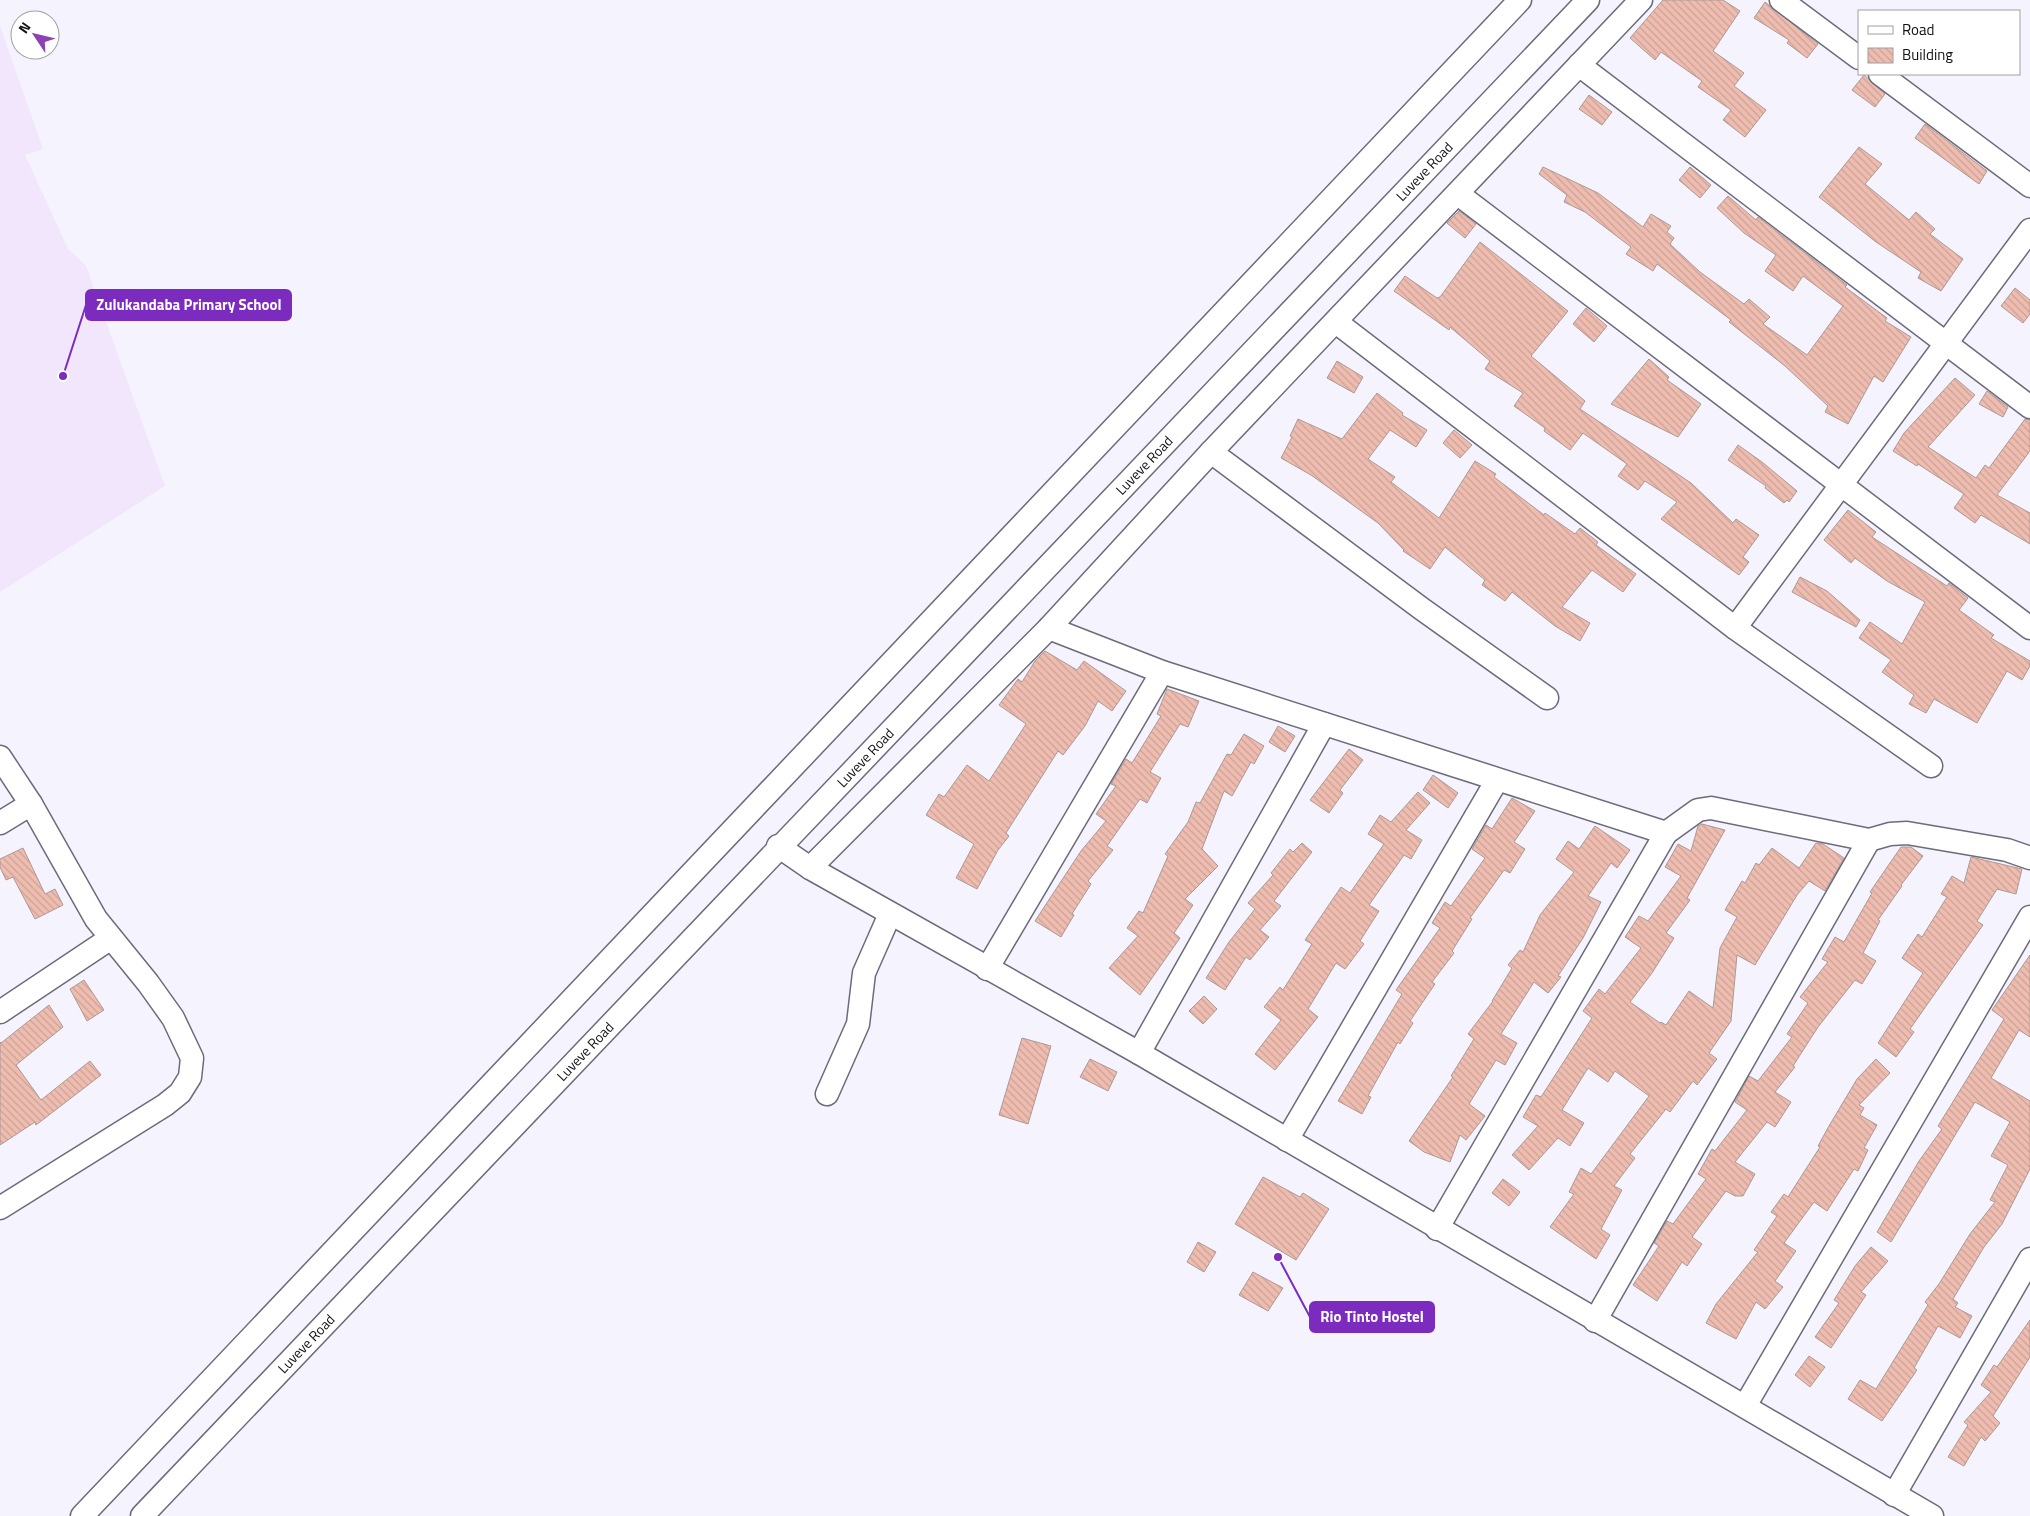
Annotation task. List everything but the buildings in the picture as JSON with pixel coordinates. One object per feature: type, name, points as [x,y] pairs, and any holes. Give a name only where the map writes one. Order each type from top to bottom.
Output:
[{"type":"street","points":[[82,1516],[1520,0]]},
{"type":"street","name":"Luveve Road","points":[[142,1516],[778,846],[1588,0]]},
{"type":"street","points":[[810,868],[1049,628],[1211,452],[1641,0]]},
{"type":"street","points":[[1781,0],[1858,57]]},
{"type":"street","points":[[1579,65],[1945,345],[2030,407]]},
{"type":"street","points":[[1881,75],[2030,186]]},
{"type":"street","points":[[1458,194],[2030,628]]},
{"type":"street","points":[[1734,628],[2030,230]]},
{"type":"street","points":[[1336,322],[1734,628],[1931,766]]},
{"type":"street","points":[[1211,452],[1422,609],[1547,698]]},
{"type":"street","points":[[1049,628],[1162,672],[1666,833]]},
{"type":"street","points":[[987,969],[1162,672]]},
{"type":"street","points":[[1139,1053],[1324,724]]},
{"type":"street","points":[[0,757],[31,804],[96,919],[148,983],[173,1018],[192,1058],[190,1077],[180,1093],[165,1105],[0,1208]]},
{"type":"street","points":[[1287,1140],[1497,780]]},
{"type":"street","points":[[0,823],[31,804]]},
{"type":"street","points":[[1437,1229],[1666,833],[1698,810],[1711,808],[1869,840],[1890,834],[1907,833],[2007,850],[2030,858]]},
{"type":"street","points":[[1595,1321],[1869,840]]},
{"type":"street","points":[[778,846],[810,868],[1139,1053],[1437,1229],[1932,1516]]},
{"type":"street","points":[[826,1094],[858,1024],[864,973],[890,914]]},
{"type":"street","points":[[1745,1406],[2030,917]]},
{"type":"street","points":[[0,1012],[111,938]]},
{"type":"street","points":[[1894,1494],[2030,1259]]},
{"type":"shaded area","points":[[0,26],[10,55],[10,60],[12,60],[43,149],[25,155],[68,249],[86,266],[165,486],[0,592]]},
{"type":"place","name":"Zulukandaba Primary School","points":[[63,376]]},
{"type":"place","name":"Rio Tinto Hostel","points":[[1278,1257]]}]
